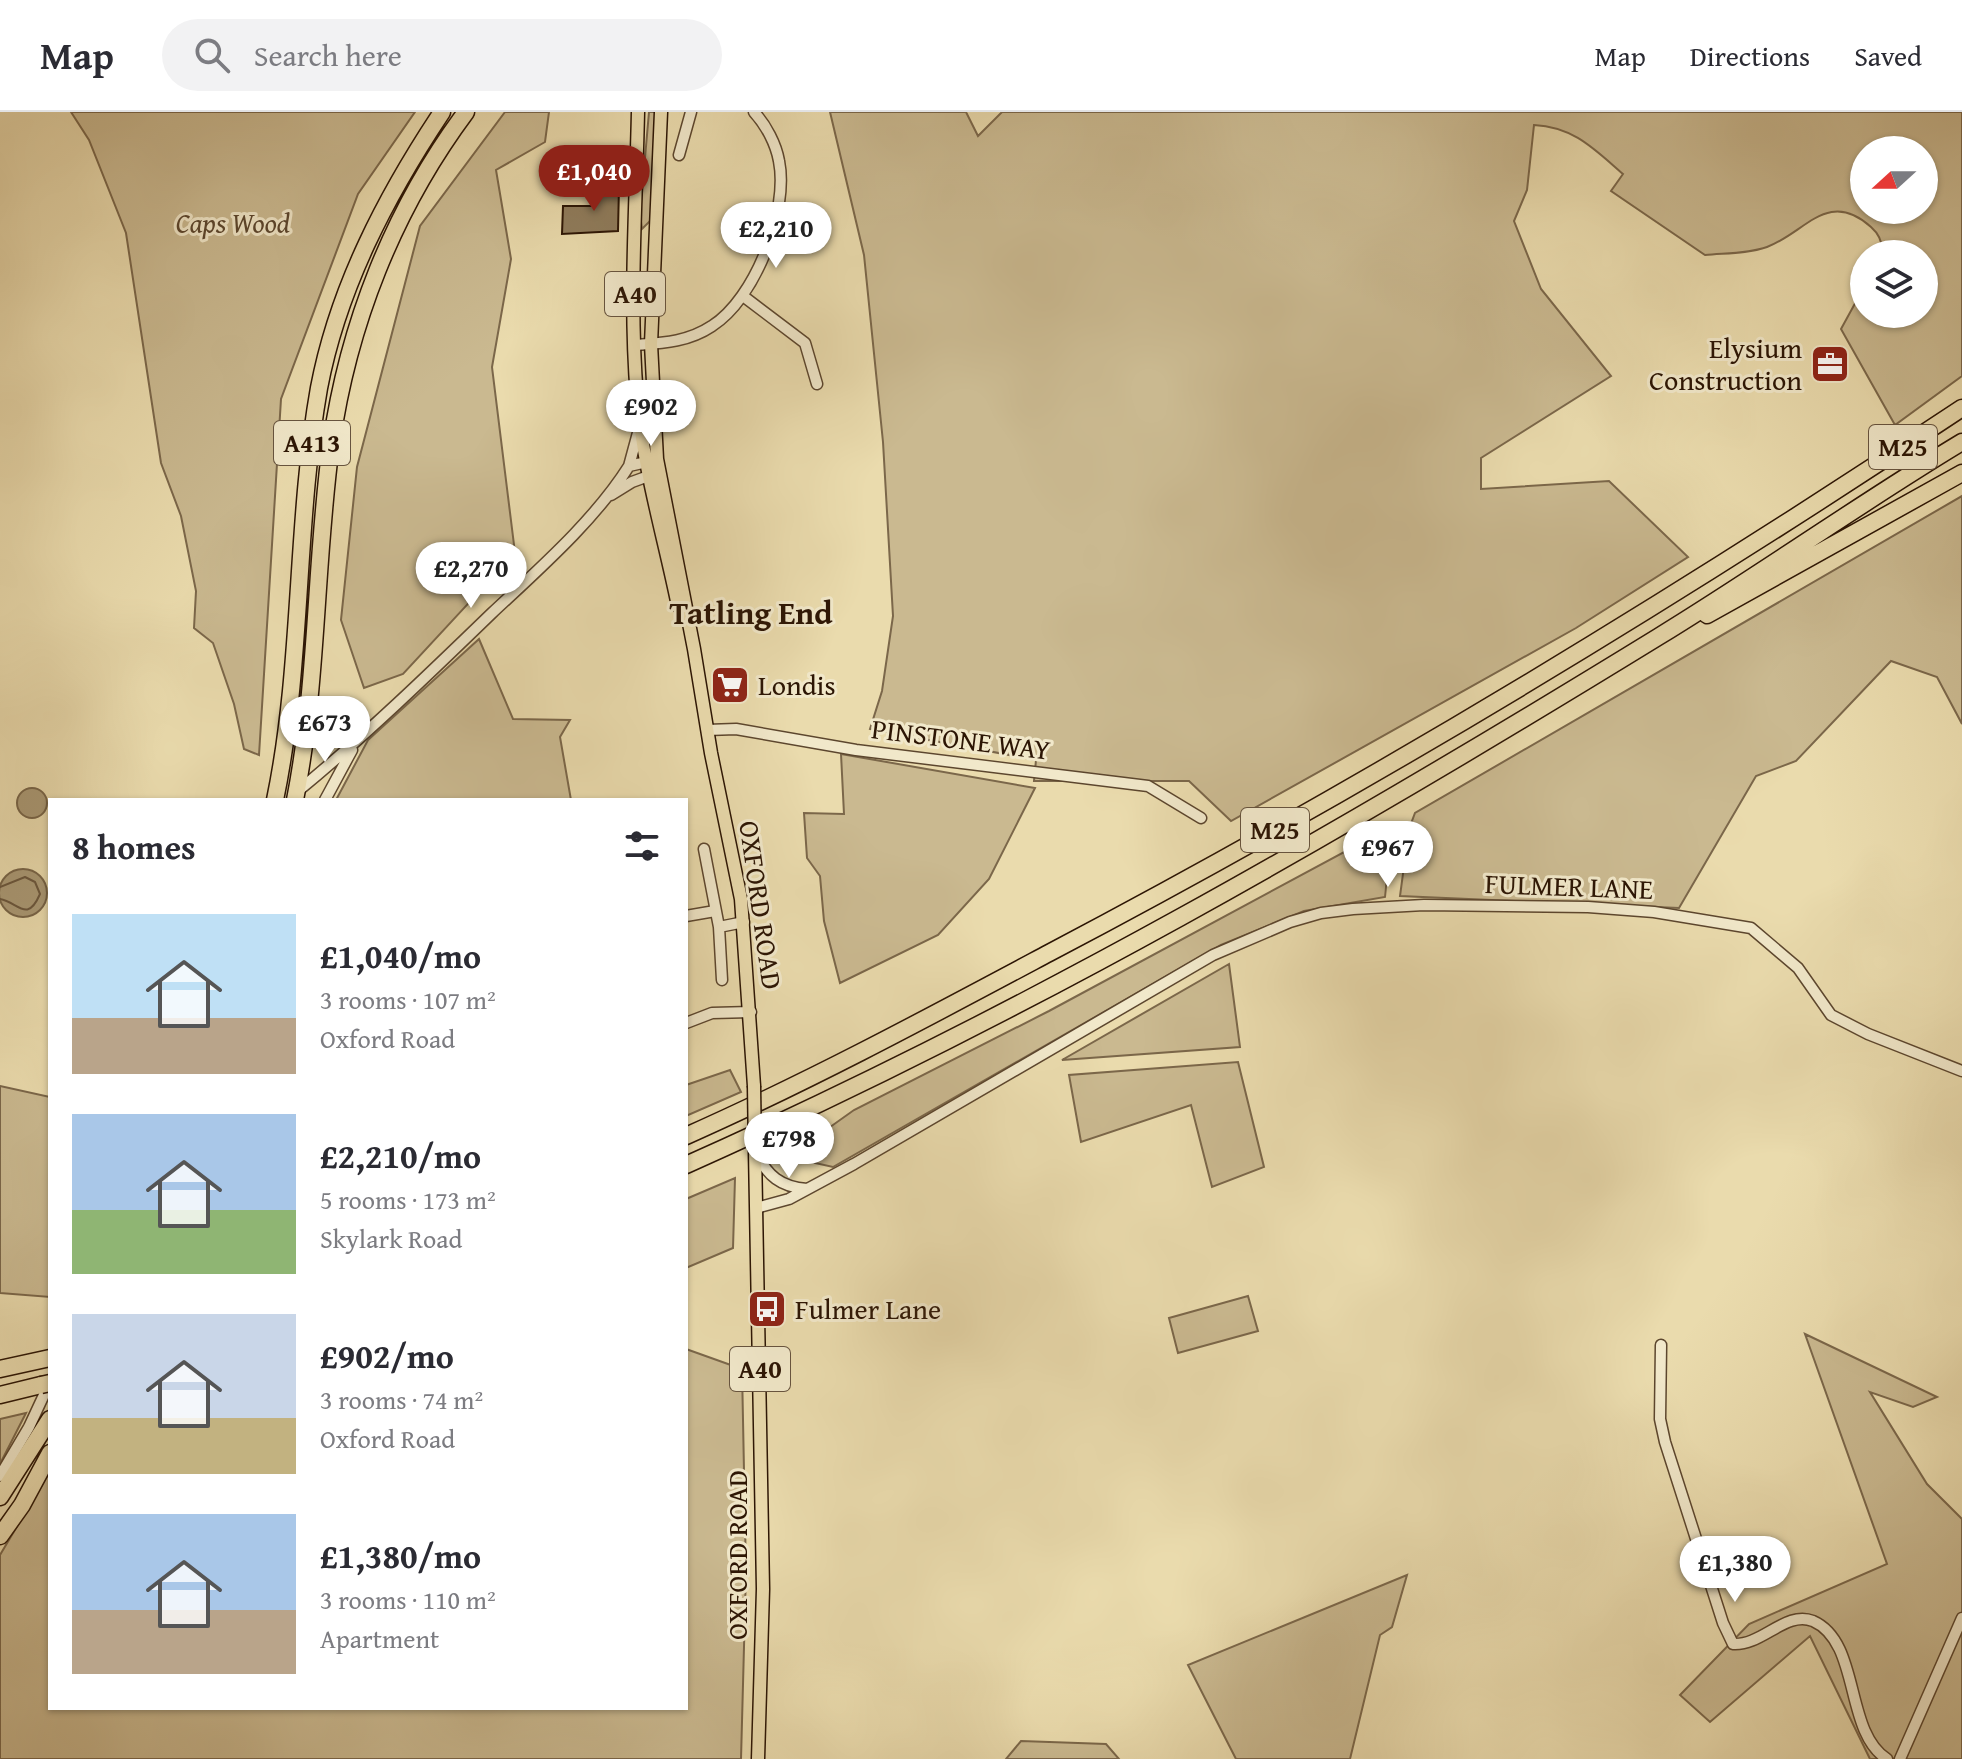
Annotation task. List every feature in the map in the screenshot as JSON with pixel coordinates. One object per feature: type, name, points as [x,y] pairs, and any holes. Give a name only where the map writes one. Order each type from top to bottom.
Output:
[{"type":"highway","name":"A413","points":[[275,798],[293,660],[306,484],[320,386],[342,307],[368,236],[442,112]]},
{"type":"highway","name":"A413","points":[[293,797],[312,676],[331,444],[342,384],[371,287],[394,228],[438,149],[466,112]]},
{"type":"highway","name":"M25","points":[[688,1135],[798,1084],[1058,949],[1406,756],[1654,607],[1962,408]]},
{"type":"highway","name":"M25","points":[[688,1164],[944,1040],[1146,935],[1412,786],[1662,635],[1962,442]]},
{"type":"highway","name":"M25","points":[[1662,635],[1730,605],[1962,473]]},
{"type":"highway","points":[[0,1369],[48,1358]]},
{"type":"highway","points":[[0,1395],[47,1383]]},
{"type":"highway","points":[[0,1497],[48,1422]]},
{"type":"highway","points":[[0,1536],[22,1505],[48,1457]]},
{"type":"main road","name":"A40","points":[[638,112],[635,345],[640,422],[652,461]]},
{"type":"main road","name":"OXFORD ROAD","points":[[661,112],[651,344],[652,461],[694,649],[701,702],[744,922],[751,1012],[763,1589],[758,1759]]},
{"type":"main road","points":[[636,244],[654,236]]},
{"type":"street","points":[[679,155],[691,112]]},
{"type":"street","points":[[635,345],[685,340],[715,325],[743,296],[764,258],[778,207],[779,162],[765,125],[754,112]]},
{"type":"street","points":[[743,296],[805,343],[817,384]]},
{"type":"street","points":[[293,797],[355,745],[609,496],[629,466],[640,422]]},
{"type":"street","points":[[629,466],[652,461]]},
{"type":"street","points":[[609,496],[655,474]]},
{"type":"street","name":"PINSTONE WAY","points":[[707,730],[736,729],[856,750],[1148,786],[1201,818]]},
{"type":"street","points":[[326,798],[355,745]]},
{"type":"street","points":[[704,849],[719,927],[722,980]]},
{"type":"street","name":"FULMER LANE","points":[[756,1208],[789,1199],[809,1189],[1213,955],[1290,922],[1321,913],[1353,909],[1424,905],[1588,907],[1654,912],[1751,928],[1798,968],[1831,1015],[1962,1071]]},
{"type":"street","points":[[688,916],[715,911]]},
{"type":"street","points":[[719,927],[744,922]]},
{"type":"street","points":[[688,1022],[712,1013],[751,1012]]},
{"type":"street","points":[[755,1151],[766,1172],[774,1179],[784,1185],[809,1189]]},
{"type":"street","points":[[1661,1345],[1660,1419],[1665,1442],[1723,1623],[1733,1644],[1750,1642],[1795,1619],[1814,1621],[1828,1632],[1845,1668],[1873,1748],[1887,1759]]},
{"type":"street","points":[[0,1476],[29,1427],[47,1383]]},
{"type":"street","points":[[1900,1759],[1962,1618]]},
{"type":"green space","name":"Caps Wood","points":[[71,112],[415,112],[358,194],[281,399],[259,755],[244,749],[234,704],[213,643],[194,628],[196,591],[181,516],[161,463],[126,233],[89,140]]},
{"type":"green space","points":[[505,112],[549,112],[545,142],[496,170],[511,259],[492,367],[515,553],[403,674],[364,688],[341,620],[357,467],[420,226]]},
{"type":"green space","points":[[649,112],[658,112],[651,220],[642,229],[640,215]]},
{"type":"green space","points":[[830,112],[966,112],[978,136],[1002,112],[1962,112],[1962,376],[1895,425],[1841,329],[1850,313],[1850,328],[1938,328],[1938,240],[1880,240],[1866,224],[1938,224],[1938,136],[1850,136],[1850,214],[1829,212],[1767,247],[1705,255],[1611,191],[1623,174],[1593,148],[1561,130],[1534,125],[1527,190],[1514,221],[1541,289],[1611,376],[1481,458],[1481,489],[1609,481],[1688,557],[1576,628],[1231,821],[1189,781],[1034,781],[1036,760],[870,729],[882,691],[893,616],[883,442],[864,255]]},
{"type":"green space","points":[[1962,496],[1962,724],[1937,677],[1891,661],[1796,761],[1756,776],[1679,908],[1400,896],[1409,829],[1415,813]]},
{"type":"green space","points":[[479,639],[513,719],[570,720],[560,737],[571,798],[337,798],[368,740]]},
{"type":"green space","points":[[841,754],[1035,788],[989,879],[938,935],[840,983],[824,921],[820,876],[807,858],[804,813],[844,814]]},
{"type":"green space","points":[[1359,844],[1369,846],[1382,855],[1387,879],[1385,897],[1304,911],[1221,945],[833,1167],[788,1157],[854,1110],[1049,1011]]},
{"type":"green space","points":[[1229,964],[1240,1047],[1062,1060]]},
{"type":"green space","points":[[1238,1062],[1264,1167],[1212,1187],[1191,1105],[1081,1142],[1069,1075]]},
{"type":"green space","points":[[730,1070],[741,1092],[688,1115],[688,1084]]},
{"type":"green space","points":[[0,1086],[48,1097],[48,1297],[0,1293]]},
{"type":"green space","points":[[735,1178],[733,1248],[688,1267],[688,1198]]},
{"type":"green space","points":[[1248,1296],[1258,1331],[1178,1353],[1169,1318]]},
{"type":"green space","points":[[1805,1334],[1937,1397],[1913,1407],[1870,1392],[1927,1484],[1962,1519],[1962,1759],[1870,1759],[1810,1636],[1710,1722],[1680,1695],[1749,1624],[1887,1564]]},
{"type":"green space","points":[[688,1350],[742,1369],[746,1572],[741,1759],[0,1759],[0,1555],[48,1474],[48,1710],[688,1710]]},
{"type":"green space","points":[[26,1413],[0,1464],[0,1419]]},
{"type":"green space","points":[[1407,1575],[1392,1627],[1380,1635],[1350,1759],[1236,1759],[1188,1665]]},
{"type":"green space","points":[[1021,1741],[1106,1744],[1119,1759],[1006,1759]]},
{"type":"water","points":[[32,788],[38,789],[46,797],[46,809],[38,817],[32,818],[26,817],[18,809],[17,803],[18,797],[26,789]]},
{"type":"water","points":[[23,869],[40,876],[47,893],[40,910],[23,917],[6,910],[-1,893],[6,876]]},
{"type":"building","points":[[593,186],[619,186],[618,231],[562,234],[563,206],[593,206]]},
{"type":"place","name":"Elysium Construction","points":[[1830,364]]},
{"type":"place","name":"Londis","points":[[730,685]]},
{"type":"place","name":"Fulmer Lane","points":[[767,1309]]},
{"type":"district","name":"Tatling End","points":[[751,613]]}]
